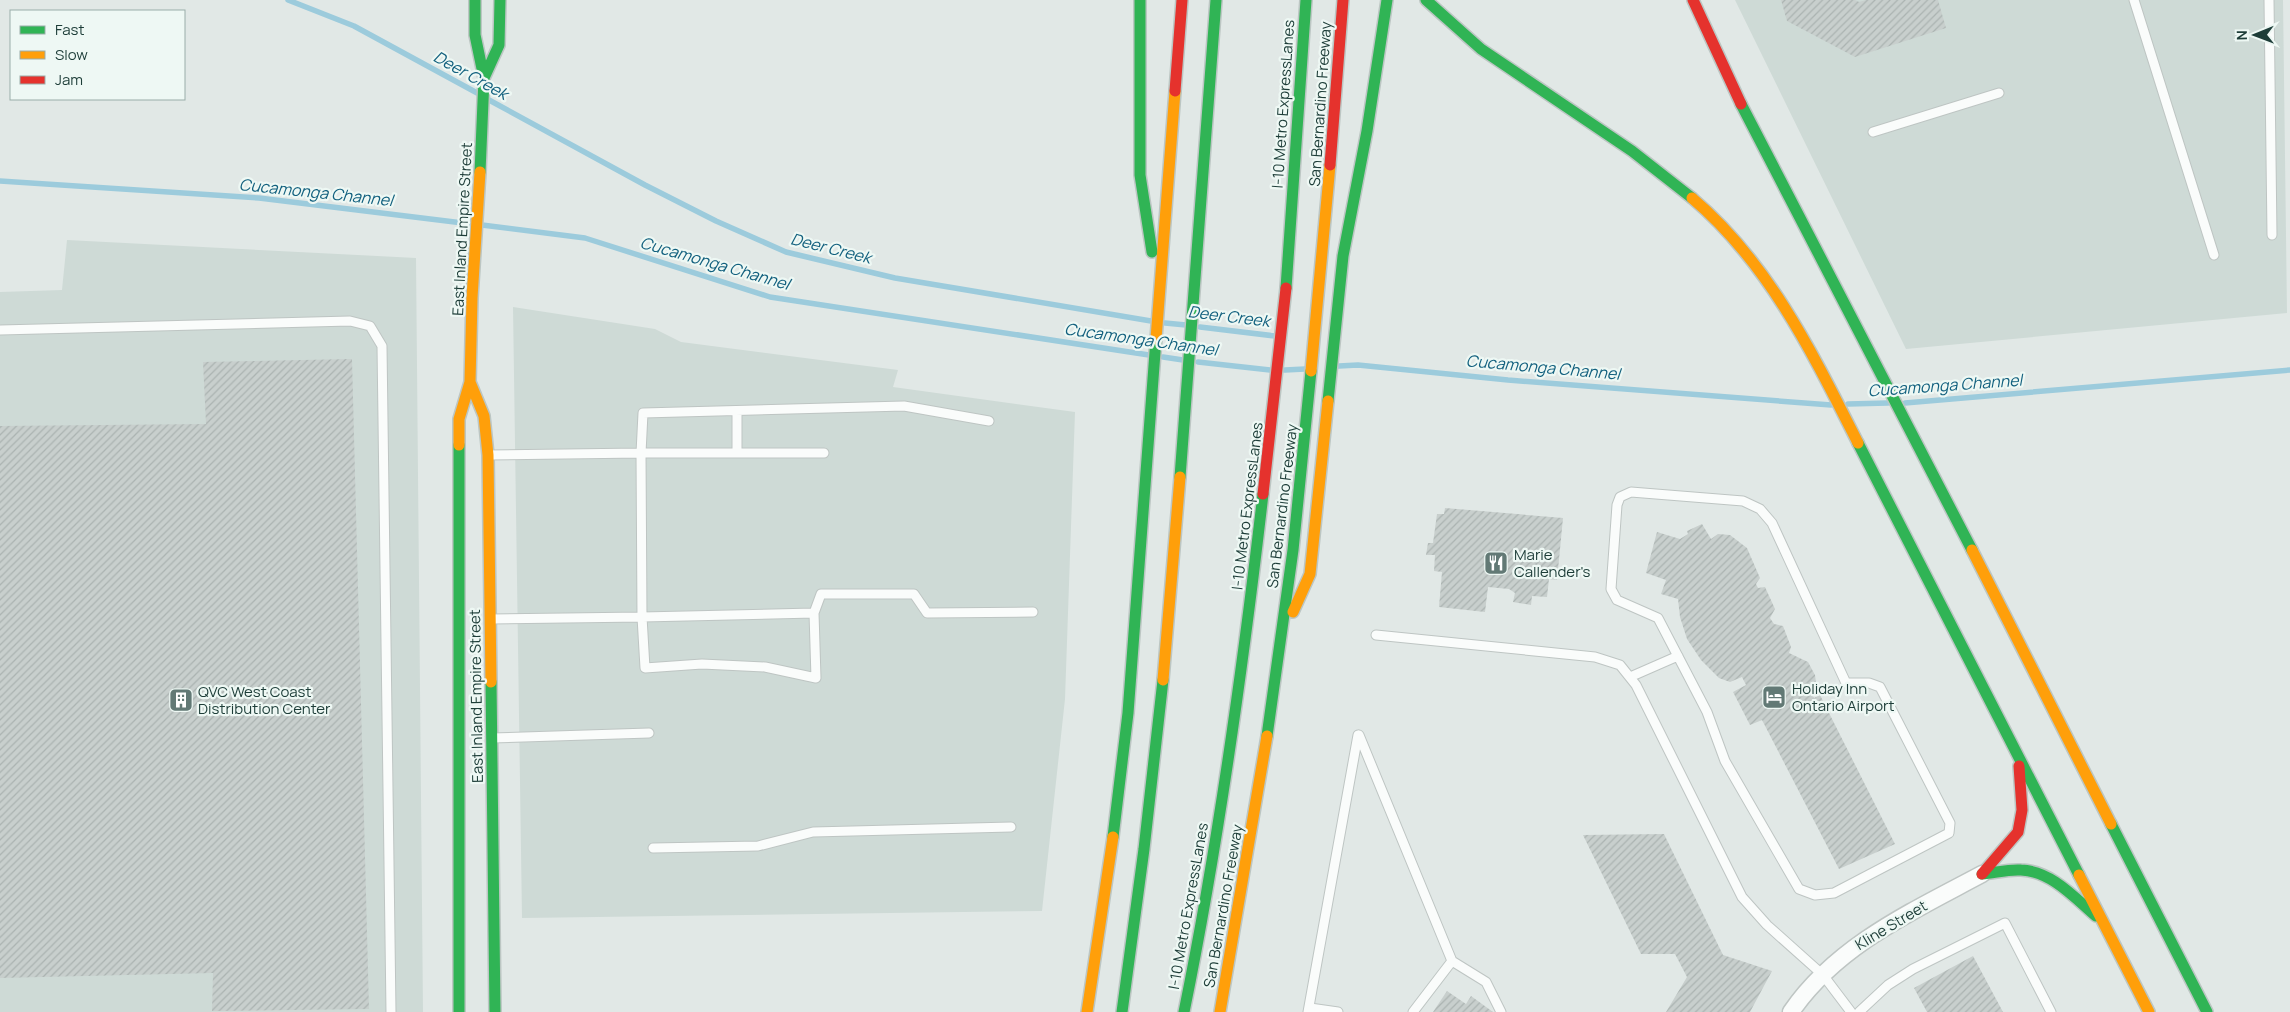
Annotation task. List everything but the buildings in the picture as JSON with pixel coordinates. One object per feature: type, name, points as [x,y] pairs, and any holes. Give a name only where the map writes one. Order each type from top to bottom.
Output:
[{"type":"main road","points":[[475,0],[475,35],[484,78]]},
{"type":"main road","points":[[484,78],[499,44],[500,0]]},
{"type":"main road","points":[[1140,0],[1140,176],[1160,298]]},
{"type":"main road","points":[[1087,1012],[1116,820],[1127,722],[1182,0]]},
{"type":"main road","points":[[1122,1012],[1144,849],[1161,700],[1216,0]]},
{"type":"main road","name":"I-10 Metro ExpressLanes","points":[[1184,1012],[1207,898],[1249,618],[1276,396],[1284,313],[1306,0]]},
{"type":"main road","name":"San Bernardino Freeway","points":[[1220,1012],[1252,827],[1280,641],[1318,321],[1342,0]]},
{"type":"main road","points":[[1426,0],[1481,49],[1639,156],[1699,204],[1729,233],[1773,288],[1819,366],[2149,1012]]},
{"type":"main road","points":[[1693,0],[1730,83],[1980,564],[2207,1012]]},
{"type":"main road","points":[[1280,641],[1310,574],[1344,256],[1367,131],[1386,3]]},
{"type":"main road","name":"East Inland Empire Street","points":[[459,1012],[459,419],[470,382],[484,78]]},
{"type":"main road","name":"East Inland Empire Street","points":[[470,382],[484,416],[488,455],[494,1012]]},
{"type":"main road","points":[[1982,874],[2018,832],[2022,810],[2018,755]]},
{"type":"main road","points":[[1982,874],[2022,870],[2037,873],[2051,879],[2104,923]]},
{"type":"street","name":"Kline Street","points":[[1790,1012],[1823,975],[1850,950],[1889,923],[1982,874]]},
{"type":"lane","points":[[2134,0],[2214,255]]},
{"type":"lane","points":[[2269,0],[2272,235]]},
{"type":"lane","points":[[1873,132],[1999,94]]},
{"type":"lane","points":[[0,330],[350,322],[370,326],[382,346],[392,1012]]},
{"type":"lane","points":[[989,422],[904,406],[643,412],[642,617],[645,668],[702,664],[765,667],[816,678],[814,613],[821,594],[914,594],[927,613],[1033,612]]},
{"type":"lane","points":[[737,411],[737,453]]},
{"type":"lane","points":[[488,455],[642,452],[824,453]]},
{"type":"lane","points":[[1631,492],[1744,501],[1760,510],[1772,523],[1846,683],[1868,683],[1880,687],[1950,823],[1948,833],[1834,894],[1815,895],[1799,888],[1725,761],[1707,712],[1678,656],[1658,618],[1617,600],[1611,588],[1617,505],[1620,497],[1631,492]]},
{"type":"lane","points":[[490,619],[814,613]]},
{"type":"lane","points":[[1376,635],[1595,657],[1620,665],[1636,684],[1742,897],[1767,925],[1823,975],[1851,1012]]},
{"type":"lane","points":[[1630,677],[1678,656]]},
{"type":"lane","points":[[491,738],[649,733]]},
{"type":"lane","points":[[1338,1012],[1309,1010],[1358,735],[1452,961],[1486,982],[1501,1012]]},
{"type":"lane","points":[[653,848],[758,846],[813,832],[1011,827]]},
{"type":"lane","points":[[1859,1012],[1888,985],[1913,969],[2005,922],[2051,1012]]},
{"type":"lane","points":[[1413,1012],[1452,961]]},
{"type":"lane","points":[[1869,1002],[1873,1012]]},
{"type":"shaded area","points":[[1735,0],[2283,0],[2287,313],[1906,349]]},
{"type":"shaded area","name":"QVC West Coast Distribution Center","points":[[67,240],[416,258],[423,1012],[0,1012],[0,292],[62,290]]},
{"type":"shaded area","points":[[513,307],[655,329],[681,342],[898,370],[893,387],[1075,412],[1065,699],[1042,911],[522,918]]},
{"type":"waterway","name":"Deer Creek","points":[[288,0],[354,26],[479,94]]},
{"type":"waterway","name":"Deer Creek","points":[[489,100],[645,185],[716,221],[786,252],[895,278],[1151,321]]},
{"type":"waterway","name":"Cucamonga Channel","points":[[0,181],[259,198],[471,224]]},
{"type":"waterway","name":"Cucamonga Channel","points":[[482,225],[585,238],[770,297],[1149,355]]},
{"type":"waterway","name":"Deer Creek","points":[[1165,323],[1186,325]]},
{"type":"waterway","name":"Deer Creek","points":[[1200,327],[1275,336]]},
{"type":"waterway","name":"Cucamonga Channel","points":[[1163,357],[1183,360]]},
{"type":"waterway","name":"Cucamonga Channel","points":[[1198,362],[1270,370]]},
{"type":"waterway","name":"Cucamonga Channel","points":[[1339,366],[1358,365],[1508,380],[1831,405]]},
{"type":"waterway","name":"Cucamonga Channel","points":[[1285,370],[1305,369]]},
{"type":"waterway","name":"Cucamonga Channel","points":[[1905,403],[2290,370]]},
{"type":"waterway","name":"Cucamonga Channel","points":[[1848,404],[1888,403]]},
{"type":"traffic: fast","points":[[475,0],[475,35],[484,78],[480,172]]},
{"type":"traffic: fast","points":[[484,78],[499,45],[500,0]]},
{"type":"traffic: fast","points":[[1140,0],[1140,175],[1152,252]]},
{"type":"traffic: fast","points":[[1180,477],[1216,0]]},
{"type":"traffic: fast","points":[[1286,288],[1306,0]]},
{"type":"traffic: fast","points":[[1328,401],[1343,256],[1367,131],[1387,0]]},
{"type":"traffic: fast","points":[[1426,0],[1481,49],[1632,151],[1692,198]]},
{"type":"traffic: fast","points":[[1741,104],[1972,550]]},
{"type":"traffic: fast","points":[[1113,837],[1128,713],[1156,339]]},
{"type":"traffic: fast","points":[[1267,736],[1293,550],[1311,371]]},
{"type":"traffic: fast","points":[[1858,443],[2079,875]]},
{"type":"traffic: fast","points":[[459,445],[459,1012]]},
{"type":"traffic: fast","points":[[1184,1012],[1197,948],[1229,754],[1263,494]]},
{"type":"traffic: fast","points":[[1122,1012],[1144,849],[1163,680]]},
{"type":"traffic: fast","points":[[491,682],[495,1012]]},
{"type":"traffic: fast","points":[[2111,824],[2207,1012]]},
{"type":"traffic: fast","points":[[1982,874],[2016,870],[2032,871],[2062,886],[2096,916]]},
{"type":"traffic: slow","points":[[1156,339],[1175,91]]},
{"type":"traffic: slow","points":[[1311,371],[1330,165]]},
{"type":"traffic: slow","points":[[459,445],[459,419],[470,382],[472,298],[480,172]]},
{"type":"traffic: slow","points":[[1692,198],[1744,251],[1766,281],[1806,344],[1858,443]]},
{"type":"traffic: slow","points":[[470,382],[484,416],[488,455],[491,682]]},
{"type":"traffic: slow","points":[[1293,612],[1310,574],[1328,401]]},
{"type":"traffic: slow","points":[[1163,680],[1180,477]]},
{"type":"traffic: slow","points":[[1972,550],[2111,824]]},
{"type":"traffic: slow","points":[[1220,1012],[1267,736]]},
{"type":"traffic: slow","points":[[1087,1012],[1113,837]]},
{"type":"traffic: slow","points":[[2079,875],[2149,1012]]},
{"type":"traffic: jam","points":[[1175,91],[1182,0]]},
{"type":"traffic: jam","points":[[1330,165],[1343,0]]},
{"type":"traffic: jam","points":[[1693,0],[1741,104]]},
{"type":"traffic: jam","points":[[1263,494],[1286,288]]},
{"type":"traffic: jam","points":[[1982,874],[2018,832],[2022,810],[2019,766]]},
{"type":"place","name":"Marie Callender's","points":[[1496,563]]},
{"type":"place","name":"Holiday Inn Ontario Airport","points":[[1774,697]]},
{"type":"place","name":"QVC West Coast Distribution Center","points":[[181,700]]}]
